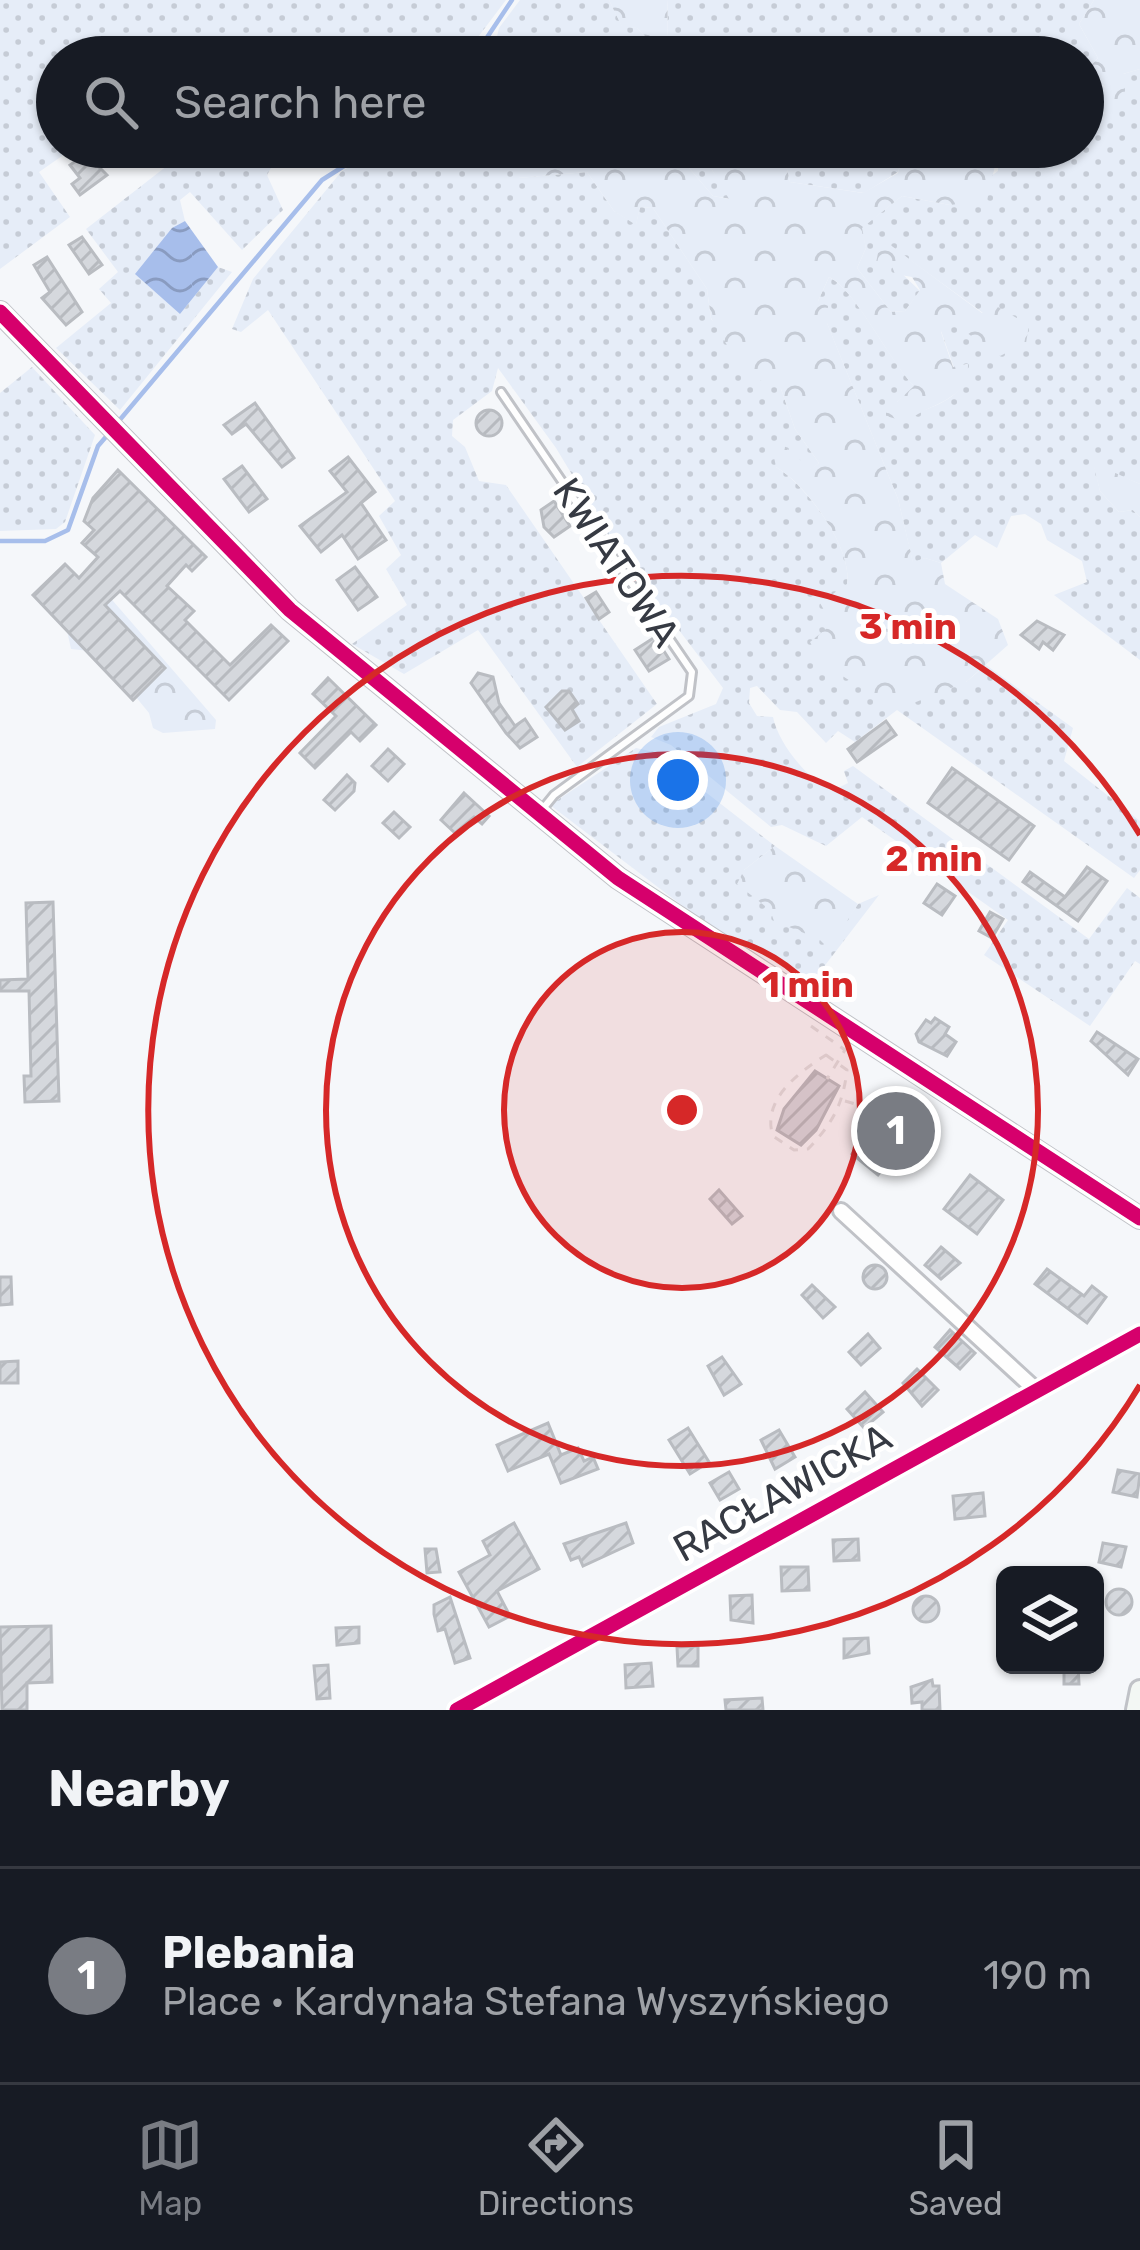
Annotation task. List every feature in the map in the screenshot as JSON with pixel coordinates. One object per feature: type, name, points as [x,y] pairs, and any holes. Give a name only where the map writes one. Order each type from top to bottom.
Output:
[{"type":"street","points":[[0,313],[290,610],[538,814],[768,984],[1140,1217]]},
{"type":"street","points":[[841,1211],[1037,1391]]},
{"type":"street","name":"RACŁAWICKA","points":[[457,1710],[1140,1334]]},
{"type":"street","points":[[1136,1710],[1140,1690]]},
{"type":"lane","name":"KWIATOWA","points":[[501,392],[692,672],[689,696],[554,795],[538,814]]},
{"type":"path","points":[[826,1078],[844,1052]]},
{"type":"path","points":[[826,1055],[837,1063],[848,1070],[843,1100],[830,1127],[808,1149],[794,1150],[772,1136],[775,1106],[789,1083],[826,1055]]},
{"type":"path","points":[[843,1100],[876,1110]]},
{"type":"green space","points":[[0,0],[506,0],[479,36],[36,36],[36,168],[45,168],[39,172],[70,217],[0,269]]},
{"type":"green space","points":[[520,0],[609,0],[622,26],[637,28],[645,36],[497,36]]},
{"type":"green space","points":[[609,0],[667,0],[669,36],[645,36],[637,28],[622,27]]},
{"type":"green space","points":[[667,0],[1094,0],[1079,24],[1086,36],[669,36]]},
{"type":"green space","points":[[1094,0],[1140,0],[1140,69],[1123,74],[1125,101],[1114,109],[1104,104],[1108,91],[1104,86],[1104,36],[1086,36],[1079,24]]},
{"type":"green space","points":[[1140,69],[1140,484],[1094,465],[1100,491],[1119,512],[1133,510],[1140,517],[1140,660],[1054,595],[1087,582],[1082,561],[1047,540],[1041,524],[1025,514],[1011,516],[997,548],[975,535],[941,563],[925,558],[913,563],[898,499],[818,301],[829,277],[850,296],[915,387],[897,402],[917,413],[952,396],[963,383],[967,364],[954,368],[941,331],[950,320],[983,313],[881,239],[892,264],[920,291],[905,311],[891,312],[857,268],[866,248],[861,228],[902,196],[950,205],[998,168],[1104,168],[1104,87],[1109,91],[1123,74]]},
{"type":"green space","points":[[164,168],[271,168],[267,175],[283,210],[242,250],[190,192],[180,200],[185,221],[172,228],[180,314],[218,267],[232,272],[120,410],[56,348],[111,303],[99,289],[118,272],[86,229]]},
{"type":"green space","points":[[347,168],[534,168],[518,178],[587,172],[614,211],[636,224],[640,207],[653,208],[707,289],[711,319],[781,389],[795,429],[819,463],[812,469],[776,467],[801,488],[825,519],[843,553],[847,584],[966,682],[986,665],[1073,728],[1064,761],[1140,821],[1140,870],[1134,878],[897,710],[855,742],[838,731],[826,743],[797,712],[780,710],[757,686],[750,688],[749,703],[757,716],[773,717],[788,749],[823,786],[832,791],[848,783],[844,771],[853,766],[1089,939],[1127,888],[1140,898],[1140,964],[1135,961],[1090,1026],[984,955],[1008,920],[862,817],[826,846],[782,825],[771,827],[671,745],[651,737],[659,727],[716,704],[723,688],[615,546],[556,448],[498,368],[492,391],[453,420],[452,436],[465,447],[479,481],[506,485],[657,704],[577,767],[478,630],[404,674],[352,644],[407,605],[386,569],[401,555],[379,516],[395,501],[268,310],[241,332],[232,329],[253,279]]},
{"type":"green space","points":[[511,168],[689,168],[713,196],[729,199],[712,170],[706,168],[787,168],[790,182],[863,193],[899,168],[994,168],[987,200],[950,205],[902,196],[862,228],[866,248],[857,268],[891,312],[905,311],[920,290],[912,277],[895,274],[891,264],[876,263],[881,238],[982,313],[996,306],[1029,325],[1026,343],[1000,356],[950,321],[941,332],[953,367],[968,364],[967,377],[955,394],[907,422],[886,416],[886,398],[897,402],[914,386],[860,310],[829,277],[818,301],[828,306],[827,323],[898,499],[913,562],[925,558],[941,563],[945,584],[998,619],[1008,645],[966,682],[896,710],[822,663],[810,642],[832,624],[820,603],[847,584],[847,570],[825,519],[801,488],[776,467],[773,452],[782,444],[811,469],[819,463],[795,429],[781,389],[744,374],[711,318],[707,289],[653,208],[640,207],[636,225],[614,211],[587,172],[518,178]]},
{"type":"green space","points":[[689,168],[710,168],[731,199],[713,196]]},
{"type":"green space","points":[[787,168],[899,168],[864,193],[790,182]]},
{"type":"green space","points":[[32,367],[95,435],[65,522],[56,529],[0,531],[0,393]]},
{"type":"green space","points":[[1093,463],[1140,484],[1140,517],[1133,510],[1119,512],[1100,491]]},
{"type":"green space","points":[[107,594],[216,720],[215,729],[163,733],[153,728],[149,713],[99,652],[71,649],[66,626]]},
{"type":"green space","points":[[636,748],[654,752],[775,846],[744,870],[771,908],[790,924],[831,943],[858,904],[879,895],[813,981],[709,926],[550,805]]},
{"type":"green space","points":[[775,846],[858,904],[829,949],[819,939],[774,921],[770,910],[737,884],[744,870]]},
{"type":"water","points":[[185,221],[218,267],[180,314],[135,274],[172,228]]},
{"type":"building","points":[[72,168],[100,168],[107,175],[80,195],[72,184],[80,178]]},
{"type":"building","points":[[82,237],[102,265],[89,274],[69,245]]},
{"type":"building","points":[[47,257],[82,312],[66,325],[42,298],[50,292],[34,265]]},
{"type":"building","points":[[255,403],[294,458],[282,467],[246,424],[232,434],[224,425]]},
{"type":"building","points":[[489,410],[502,423],[489,436],[476,423]]},
{"type":"building","points":[[348,457],[375,492],[361,503],[386,540],[358,559],[342,535],[321,552],[300,526],[347,492],[330,471]]},
{"type":"building","points":[[242,466],[267,499],[249,512],[224,479]]},
{"type":"building","points":[[118,470],[206,557],[192,571],[186,565],[167,586],[194,611],[185,620],[230,665],[271,625],[288,641],[229,700],[120,591],[105,605],[165,668],[133,700],[33,595],[65,564],[79,578],[98,557],[82,543],[94,530],[84,521],[93,498]]},
{"type":"building","points":[[554,501],[570,526],[554,537],[544,527],[541,510]]},
{"type":"building","points":[[355,567],[377,597],[358,610],[337,580]]},
{"type":"building","points":[[596,592],[609,612],[599,619],[586,598]]},
{"type":"building","points":[[1037,621],[1064,635],[1053,650],[1043,642],[1039,649],[1021,635]]},
{"type":"building","points":[[655,637],[669,659],[649,671],[635,650]]},
{"type":"building","points":[[478,673],[493,677],[499,703],[515,726],[525,719],[537,737],[520,748],[506,733],[471,683]]},
{"type":"building","points":[[328,678],[376,725],[360,741],[351,732],[315,768],[300,753],[336,716],[313,694]]},
{"type":"building","points":[[562,691],[569,691],[578,704],[572,709],[579,721],[565,730],[546,707]]},
{"type":"building","points":[[886,721],[896,735],[857,762],[848,749]]},
{"type":"building","points":[[388,749],[404,764],[388,781],[372,766]]},
{"type":"building","points":[[952,768],[1034,826],[1009,860],[928,803]]},
{"type":"building","points":[[347,775],[355,783],[354,791],[335,810],[324,800]]},
{"type":"building","points":[[464,793],[489,816],[482,824],[474,817],[455,833],[441,820]]},
{"type":"building","points":[[394,812],[410,827],[399,838],[383,823]]},
{"type":"building","points":[[1087,867],[1107,881],[1078,921],[1023,882],[1030,872],[1065,897]]},
{"type":"building","points":[[937,884],[955,896],[942,915],[924,903]]},
{"type":"building","points":[[53,902],[59,1101],[25,1102],[24,1076],[31,1076],[29,991],[0,991],[0,980],[28,979],[26,903]]},
{"type":"building","points":[[990,912],[1003,919],[992,938],[979,931]]},
{"type":"building","points":[[935,1018],[949,1027],[945,1034],[956,1042],[947,1056],[919,1042],[916,1034],[926,1020],[931,1023]]},
{"type":"building","points":[[1097,1032],[1138,1059],[1128,1075],[1091,1041]]},
{"type":"building","points":[[815,1071],[839,1086],[816,1130],[801,1145],[777,1130],[784,1109]]},
{"type":"building","points":[[895,1107],[919,1123],[878,1175],[852,1154],[859,1144],[866,1150]]},
{"type":"building","points":[[970,1175],[1003,1200],[977,1234],[944,1209]]},
{"type":"building","points":[[719,1190],[742,1216],[732,1224],[710,1199]]},
{"type":"building","points":[[941,1247],[960,1263],[941,1279],[925,1265]]},
{"type":"building","points":[[875,1265],[884,1268],[884,1286],[875,1289],[866,1286],[863,1277],[866,1268]]},
{"type":"building","points":[[1047,1269],[1084,1296],[1092,1286],[1106,1297],[1087,1323],[1035,1284]]},
{"type":"building","points":[[0,1277],[11,1277],[12,1304],[0,1305]]},
{"type":"building","points":[[812,1285],[835,1307],[823,1318],[802,1295]]},
{"type":"building","points":[[950,1330],[975,1353],[960,1369],[935,1347]]},
{"type":"building","points":[[868,1334],[880,1348],[861,1365],[849,1352]]},
{"type":"building","points":[[722,1357],[741,1384],[724,1395],[708,1366]]},
{"type":"building","points":[[18,1361],[18,1383],[0,1383],[0,1362]]},
{"type":"building","points":[[917,1369],[938,1390],[922,1406],[903,1383]]},
{"type":"building","points":[[865,1392],[883,1412],[864,1428],[847,1409]]},
{"type":"building","points":[[548,1423],[561,1455],[578,1448],[584,1461],[593,1457],[598,1469],[561,1483],[549,1454],[508,1471],[497,1445]]},
{"type":"building","points":[[688,1428],[709,1462],[690,1474],[669,1440]]},
{"type":"building","points":[[779,1430],[795,1457],[775,1469],[761,1440]]},
{"type":"building","points":[[1118,1470],[1140,1474],[1137,1497],[1113,1492]]},
{"type":"building","points":[[729,1472],[739,1489],[720,1500],[710,1483]]},
{"type":"building","points":[[983,1493],[985,1516],[955,1519],[953,1496]]},
{"type":"building","points":[[514,1523],[539,1569],[497,1591],[510,1616],[489,1627],[459,1572],[490,1555],[483,1541]]},
{"type":"building","points":[[626,1523],[633,1543],[583,1566],[579,1557],[571,1560],[564,1544]]},
{"type":"building","points":[[858,1539],[859,1560],[834,1561],[833,1540]]},
{"type":"building","points":[[1103,1543],[1126,1547],[1121,1567],[1099,1562]]},
{"type":"building","points":[[425,1549],[436,1549],[440,1572],[427,1573]]},
{"type":"building","points":[[781,1567],[808,1567],[809,1590],[782,1591]]},
{"type":"building","points":[[1119,1589],[1132,1602],[1119,1615],[1106,1602]]},
{"type":"building","points":[[752,1595],[753,1623],[731,1620],[730,1596]]},
{"type":"building","points":[[926,1596],[939,1609],[926,1622],[913,1609]]},
{"type":"building","points":[[450,1597],[470,1658],[455,1663],[445,1629],[438,1631],[434,1614],[434,1605]]},
{"type":"building","points":[[51,1626],[52,1682],[27,1683],[27,1710],[2,1710],[0,1627]]},
{"type":"building","points":[[359,1627],[359,1643],[337,1645],[336,1628]]},
{"type":"building","points":[[868,1638],[869,1653],[844,1658],[844,1639]]},
{"type":"building","points":[[698,1646],[698,1666],[678,1666],[677,1647]]},
{"type":"building","points":[[651,1663],[653,1686],[626,1688],[625,1665]]},
{"type":"building","points":[[328,1665],[330,1698],[317,1699],[314,1666]]},
{"type":"building","points":[[1064,1674],[1078,1674],[1079,1684],[1064,1684]]},
{"type":"building","points":[[932,1680],[933,1686],[939,1686],[940,1710],[922,1710],[922,1702],[912,1703],[911,1687]]},
{"type":"building","points":[[762,1698],[763,1710],[726,1710],[725,1700]]},
{"type":"waterway","points":[[488,36],[512,0]]},
{"type":"waterway","points":[[118,422],[322,180],[341,168]]},
{"type":"waterway","points":[[0,541],[45,541],[68,530],[98,446],[111,431]]},
{"type":"cycle path","points":[[0,312],[290,610],[618,878],[1140,1218]]},
{"type":"cycle path","points":[[457,1710],[1140,1334]]},
{"type":"place","name":"Plebania","points":[[896,1131]]}]
